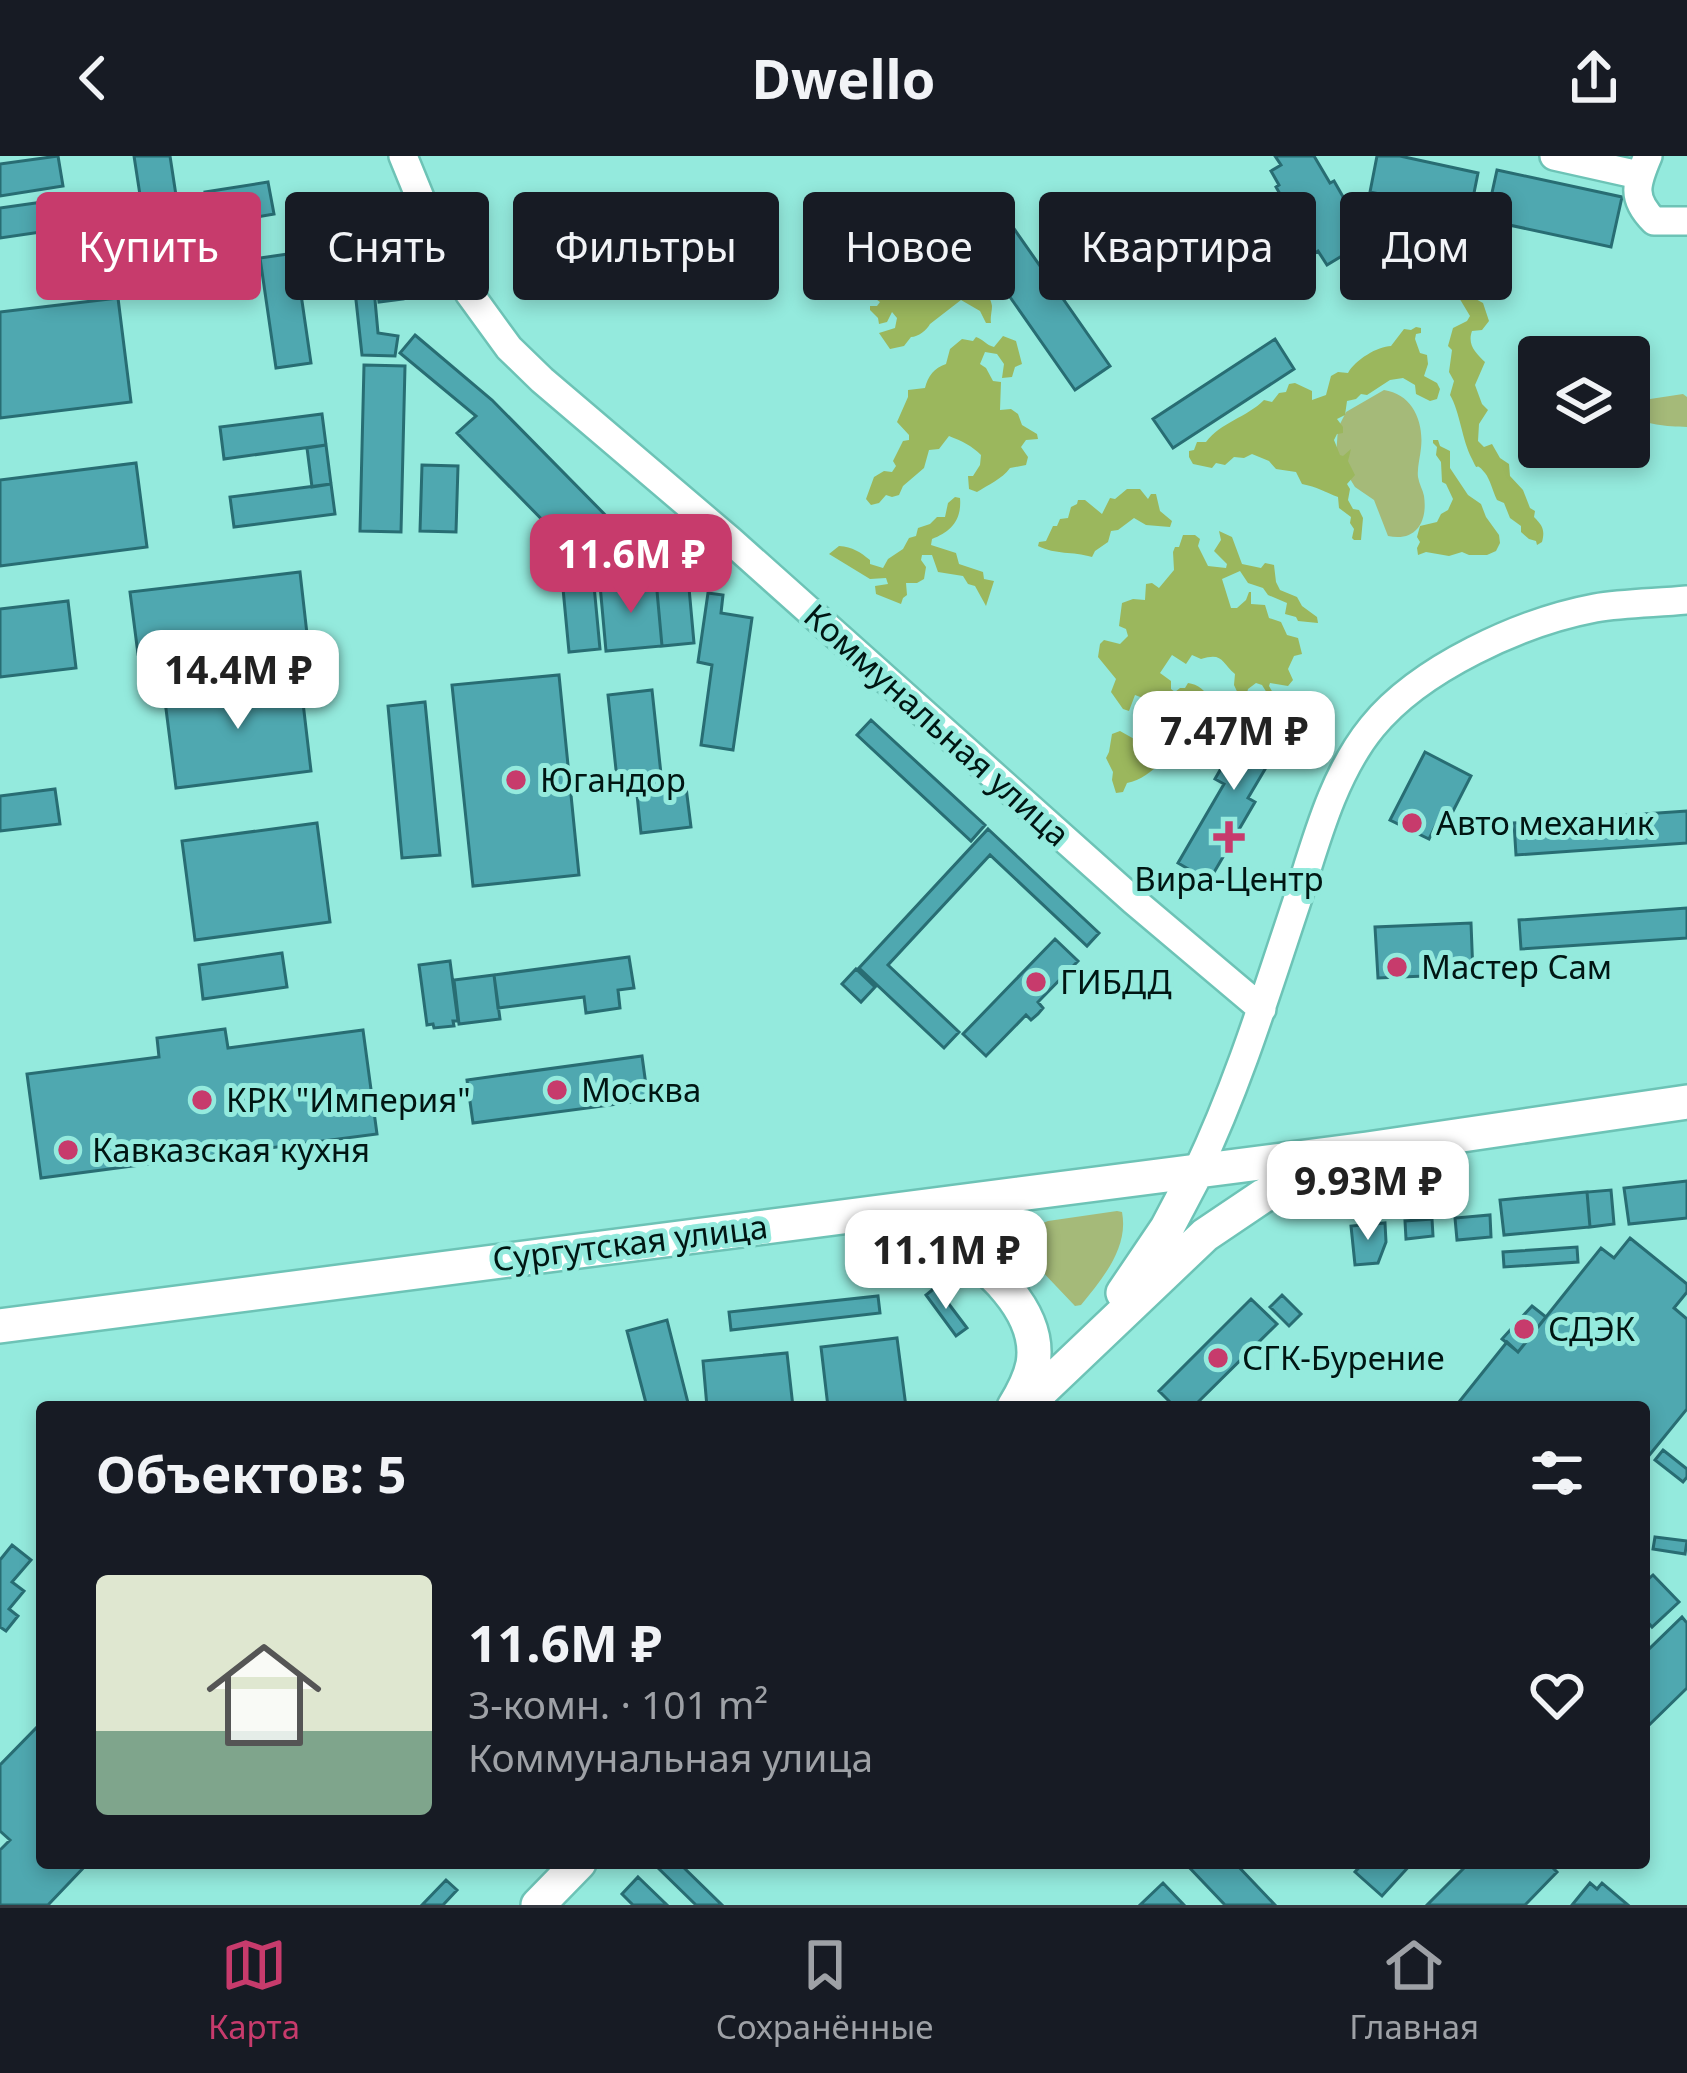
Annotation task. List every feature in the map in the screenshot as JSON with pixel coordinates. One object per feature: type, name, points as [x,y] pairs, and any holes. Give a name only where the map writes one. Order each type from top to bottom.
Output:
[{"type":"main road","name":"Сургутская улица","points":[[0,1326],[1197,1172],[1687,1102]]},
{"type":"main road","points":[[1027,1401],[1228,1217],[1367,1149]]},
{"type":"main road","points":[[1027,1401],[1111,1310],[1141,1269],[1197,1172]]},
{"type":"main road","points":[[858,1213],[943,1240],[965,1252],[1014,1299],[1033,1340],[1026,1401]]},
{"type":"main road","points":[[538,1905],[573,1869]]},
{"type":"street","name":"Коммунальная улица","points":[[403,156],[469,293],[509,348],[1134,902],[1262,1009]]},
{"type":"street","points":[[1554,156],[1644,166],[1636,195],[1642,210],[1654,221],[1687,221]]},
{"type":"street","points":[[1197,1172],[1262,1009],[1327,813],[1370,729],[1398,699],[1458,661],[1533,626],[1600,607],[1687,600]]},
{"type":"green space","points":[[961,300],[904,346],[890,349],[879,333],[895,328],[897,318],[892,312],[887,322],[879,324],[870,306]]},
{"type":"green space","points":[[961,300],[990,300],[991,323],[986,323],[980,311]]},
{"type":"green space","points":[[1460,300],[1483,303],[1489,321],[1471,336],[1473,348],[1485,362],[1475,385],[1488,410],[1479,424],[1478,441],[1484,447],[1492,444],[1509,464],[1510,476],[1543,528],[1542,542],[1537,545],[1510,518],[1487,476],[1476,466],[1450,395],[1454,381],[1448,346],[1453,328],[1470,316]]},
{"type":"green space","points":[[1421,328],[1415,339],[1420,353],[1427,355],[1424,376],[1437,383],[1437,399],[1416,394],[1415,385],[1403,378],[1390,380],[1347,401],[1345,415],[1337,419],[1343,427],[1334,440],[1340,455],[1351,449],[1348,461],[1355,475],[1347,484],[1348,500],[1363,518],[1361,540],[1352,538],[1351,517],[1339,508],[1338,497],[1302,484],[1296,472],[1276,469],[1252,454],[1212,468],[1193,464],[1189,451],[1197,442],[1206,442],[1264,400],[1272,402],[1289,384],[1312,391],[1312,400],[1326,395],[1331,376],[1348,373],[1367,355],[1391,346],[1404,329]]},
{"type":"green space","points":[[1003,336],[1016,341],[1022,364],[1015,367],[1012,377],[1002,378],[1004,364],[997,354],[985,352],[980,364],[993,381],[1001,382],[1000,410],[1011,409],[1022,425],[1037,434],[1038,439],[1026,440],[1021,447],[1028,457],[1026,465],[1010,468],[977,492],[969,489],[968,476],[980,465],[981,455],[949,436],[939,449],[929,450],[924,468],[899,495],[886,495],[871,505],[866,499],[874,477],[892,472],[903,441],[909,440],[897,422],[908,390],[925,388],[962,339],[976,337],[994,347]]},
{"type":"green space","points":[[1384,390],[1409,403],[1421,438],[1418,474],[1424,514],[1418,528],[1406,536],[1388,536],[1374,500],[1355,487],[1336,456],[1338,428],[1346,412]]},
{"type":"green space","points":[[1687,397],[1687,427],[1650,423],[1650,399]]},
{"type":"green space","points":[[1433,440],[1450,451],[1450,468],[1468,495],[1481,504],[1499,535],[1496,551],[1418,555],[1420,526],[1437,522],[1453,499],[1442,482]]},
{"type":"green space","points":[[1127,489],[1140,489],[1148,499],[1156,494],[1160,511],[1172,521],[1170,527],[1146,525],[1134,518],[1111,531],[1108,542],[1092,557],[1038,546],[1060,519],[1068,518],[1078,500],[1102,514],[1110,498]]},
{"type":"green space","points":[[955,497],[960,498],[957,519],[931,545],[956,553],[959,564],[994,581],[986,606],[963,576],[938,572],[932,555],[922,555],[924,579],[906,583],[907,595],[901,604],[876,594],[875,586],[888,584],[886,578],[870,579],[829,554],[839,546],[848,547],[883,568],[916,536],[918,528],[945,517]]},
{"type":"green space","points":[[1219,531],[1232,537],[1242,564],[1274,565],[1280,590],[1297,597],[1318,623],[1285,614],[1287,603],[1248,583],[1240,571],[1222,579],[1231,608],[1237,608],[1251,592],[1251,604],[1265,605],[1269,618],[1281,622],[1287,635],[1298,638],[1302,654],[1294,656],[1288,669],[1293,680],[1288,686],[1270,683],[1273,693],[1256,683],[1240,698],[1235,674],[1221,659],[1192,655],[1186,664],[1172,655],[1160,673],[1171,681],[1171,689],[1175,692],[1188,683],[1208,697],[1189,717],[1205,739],[1182,756],[1166,757],[1116,793],[1106,758],[1112,734],[1120,731],[1136,740],[1146,738],[1145,728],[1138,723],[1141,708],[1151,701],[1135,695],[1129,711],[1123,709],[1111,692],[1116,679],[1098,657],[1100,644],[1104,640],[1120,644],[1128,636],[1119,626],[1122,603],[1145,600],[1146,584],[1159,588],[1174,570],[1173,552],[1183,535],[1200,539],[1198,546],[1208,566],[1226,568],[1214,551],[1221,540]]},
{"type":"green space","points":[[1122,1212],[1123,1225],[1118,1250],[1081,1305],[1075,1306],[1017,1245],[1016,1234],[1048,1221]]},
{"type":"building","points":[[58,156],[63,186],[0,196],[0,164]]},
{"type":"building","points":[[134,156],[170,156],[175,192],[140,192]]},
{"type":"building","points":[[1275,156],[1314,156],[1340,192],[1340,257],[1327,265],[1316,252],[1316,192],[1279,192],[1271,171],[1281,165]]},
{"type":"building","points":[[1377,156],[1400,156],[1478,173],[1474,192],[1370,192]]},
{"type":"building","points":[[1497,170],[1622,197],[1611,247],[1512,226],[1512,192],[1492,192]]},
{"type":"building","points":[[268,182],[274,214],[261,216],[261,192],[205,192]]},
{"type":"building","points":[[36,203],[36,233],[0,238],[0,208]]},
{"type":"building","points":[[1015,230],[1039,264],[1039,300],[1064,300],[1110,366],[1075,390],[1012,300]]},
{"type":"building","points":[[285,254],[285,300],[302,300],[311,363],[276,368],[261,258]]},
{"type":"building","points":[[118,300],[131,402],[0,418],[0,312]]},
{"type":"building","points":[[356,300],[375,300],[378,333],[398,336],[395,356],[362,355]]},
{"type":"building","points":[[415,335],[492,400],[623,533],[607,549],[582,524],[563,541],[457,433],[476,416],[400,353]]},
{"type":"building","points":[[1275,339],[1294,369],[1173,448],[1153,419]]},
{"type":"building","points":[[364,365],[405,366],[401,532],[360,531]]},
{"type":"building","points":[[322,414],[326,445],[224,459],[220,427]]},
{"type":"building","points":[[326,445],[331,484],[312,487],[307,448]]},
{"type":"building","points":[[136,463],[147,547],[0,566],[0,480]]},
{"type":"building","points":[[422,465],[458,466],[456,532],[420,531]]},
{"type":"building","points":[[331,484],[335,514],[234,527],[230,497]]},
{"type":"building","points":[[300,572],[307,634],[138,654],[130,592]]},
{"type":"building","points":[[593,575],[600,649],[569,652],[562,578]]},
{"type":"building","points":[[688,577],[694,643],[662,646],[656,580]]},
{"type":"building","points":[[656,580],[662,646],[606,651],[600,585]]},
{"type":"building","points":[[708,593],[723,595],[721,613],[752,618],[733,750],[701,745],[712,665],[698,662]]},
{"type":"building","points":[[68,601],[76,668],[0,677],[0,609]]},
{"type":"building","name":"Югандор","points":[[559,675],[579,875],[473,886],[452,685]]},
{"type":"building","points":[[300,677],[311,771],[176,788],[164,693]]},
{"type":"building","points":[[652,690],[661,774],[617,779],[608,695]]},
{"type":"building","points":[[425,702],[440,855],[402,858],[388,706]]},
{"type":"building","points":[[1256,707],[1290,727],[1248,798],[1255,802],[1209,881],[1178,863],[1224,784],[1215,779]]},
{"type":"building","points":[[871,720],[985,825],[971,841],[857,735]]},
{"type":"building","points":[[1425,752],[1471,776],[1448,821],[1440,817],[1429,839],[1390,820]]},
{"type":"building","points":[[685,779],[691,827],[641,833],[636,785]]},
{"type":"building","points":[[55,789],[60,824],[0,831],[0,796]]},
{"type":"building","points":[[1687,811],[1687,843],[1516,855],[1514,823]]},
{"type":"building","points":[[317,823],[330,922],[195,940],[182,841]]},
{"type":"building","points":[[988,829],[1099,933],[1087,946],[990,855],[888,965],[959,1032],[944,1048],[859,968]]},
{"type":"building","points":[[1687,908],[1687,938],[1521,949],[1519,920]]},
{"type":"building","points":[[1471,923],[1473,974],[1378,978],[1375,927]]},
{"type":"building","name":"ГИБДД","points":[[1055,939],[1078,961],[1038,1002],[1043,1008],[1038,1014],[1031,1020],[1026,1015],[986,1056],[963,1034]]},
{"type":"building","points":[[282,953],[287,987],[203,999],[199,965]]},
{"type":"building","points":[[629,957],[634,988],[618,990],[620,1008],[586,1013],[584,997],[498,1008],[494,975]]},
{"type":"building","points":[[450,961],[458,1021],[453,1021],[454,1026],[434,1028],[427,1025],[419,965]]},
{"type":"building","points":[[856,969],[875,987],[861,1002],[842,984]]},
{"type":"building","points":[[494,975],[500,1019],[459,1024],[454,980]]},
{"type":"building","name":"КРК \"Империя\"","points":[[225,1029],[228,1048],[363,1030],[377,1134],[41,1178],[27,1074],[159,1057],[157,1038]]},
{"type":"building","points":[[642,1056],[648,1100],[473,1123],[467,1080]]},
{"type":"building","points":[[1687,1181],[1687,1218],[1629,1224],[1624,1188]]},
{"type":"building","points":[[1611,1190],[1614,1224],[1590,1227],[1587,1192]]},
{"type":"building","points":[[1587,1192],[1590,1227],[1504,1235],[1500,1200]]},
{"type":"building","points":[[1490,1215],[1491,1237],[1457,1240],[1455,1218]]},
{"type":"building","points":[[1432,1219],[1433,1236],[1406,1239],[1405,1221]]},
{"type":"building","points":[[1385,1223],[1386,1242],[1378,1263],[1355,1265],[1351,1226]]},
{"type":"building","points":[[1630,1238],[1687,1284],[1687,1292],[1674,1308],[1687,1319],[1687,1409],[1650,1454],[1650,1401],[1460,1401],[1507,1342],[1518,1352],[1601,1248],[1614,1258]]},
{"type":"building","points":[[1577,1247],[1578,1262],[1504,1267],[1503,1252]]},
{"type":"building","points":[[936,1287],[967,1328],[956,1336],[926,1295]]},
{"type":"building","points":[[1282,1295],[1301,1314],[1289,1326],[1270,1307]]},
{"type":"building","points":[[878,1296],[880,1313],[731,1330],[729,1312]]},
{"type":"building","name":"СГК-Бурение","points":[[1251,1299],[1277,1324],[1199,1401],[1169,1401],[1159,1391]]},
{"type":"building","points":[[1532,1306],[1546,1317],[1518,1352],[1502,1339]]},
{"type":"building","points":[[667,1320],[687,1401],[645,1401],[627,1331]]},
{"type":"building","points":[[897,1338],[905,1401],[827,1401],[821,1347]]},
{"type":"building","points":[[787,1353],[792,1401],[706,1401],[703,1361]]},
{"type":"building","points":[[1663,1450],[1687,1469],[1683,1482],[1655,1460]]},
{"type":"building","points":[[1655,1537],[1687,1541],[1685,1554],[1653,1549]]},
{"type":"building","points":[[12,1545],[31,1560],[12,1582],[24,1591],[9,1609],[18,1616],[6,1631],[0,1627],[0,1560]]},
{"type":"building","points":[[1653,1575],[1679,1602],[1652,1627],[1650,1625]]},
{"type":"building","points":[[1682,1617],[1687,1623],[1687,1688],[1650,1724],[1650,1648]]},
{"type":"building","points":[[36,1728],[36,1869],[82,1869],[48,1905],[0,1905],[0,1850],[10,1840],[0,1831],[0,1765]]},
{"type":"building","points":[[659,1869],[685,1869],[722,1905],[696,1905]]},
{"type":"building","points":[[1191,1869],[1241,1869],[1275,1905],[1225,1905]]},
{"type":"building","points":[[1358,1869],[1407,1869],[1382,1896],[1355,1872]]},
{"type":"building","points":[[1463,1869],[1557,1872],[1525,1905],[1427,1905]]},
{"type":"building","points":[[638,1877],[667,1905],[633,1905],[622,1894]]},
{"type":"building","points":[[446,1880],[457,1890],[443,1905],[422,1905]]},
{"type":"building","points":[[1163,1883],[1184,1905],[1140,1905]]},
{"type":"building","points":[[1590,1883],[1597,1889],[1602,1883],[1628,1905],[1572,1905]]},
{"type":"place","name":"Югандор","points":[[516,780]]},
{"type":"place","name":"Авто механик","points":[[1412,823]]},
{"type":"place","name":"Вира-Центр","points":[[1229,837]]},
{"type":"place","name":"Мастер Сам","points":[[1397,967]]},
{"type":"place","name":"ГИБДД","points":[[1036,982]]},
{"type":"place","name":"Москва","points":[[557,1090]]},
{"type":"place","name":"КРК \"Империя\"","points":[[202,1100]]},
{"type":"place","name":"Кавказская кухня","points":[[68,1150]]},
{"type":"place","name":"СДЭК","points":[[1524,1329]]},
{"type":"place","name":"СГК-Бурение","points":[[1218,1358]]}]
